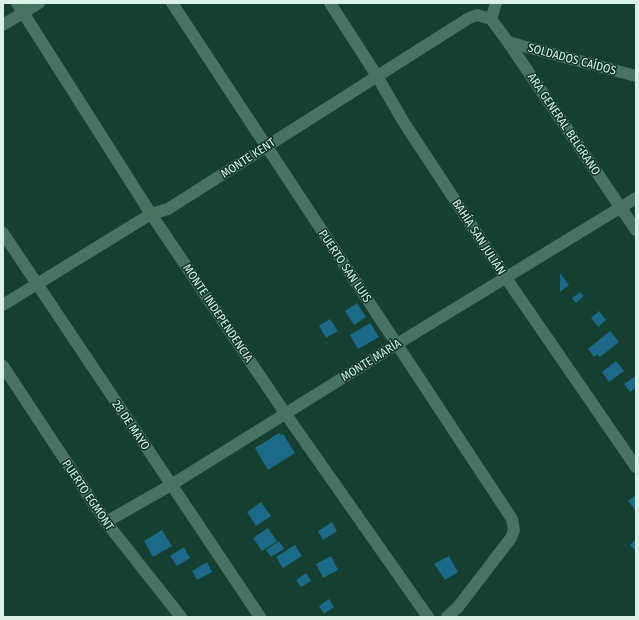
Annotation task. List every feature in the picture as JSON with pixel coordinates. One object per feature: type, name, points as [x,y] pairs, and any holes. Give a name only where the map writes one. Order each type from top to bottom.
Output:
[{"type":"street","points":[[3,25],[20,8],[39,3]]},
{"type":"street","name":"PUERTO SAN LUIS","points":[[172,3],[512,519],[514,530],[510,538],[458,607],[447,617]]},
{"type":"street","name":"BAHÍA SAN JULIÁN","points":[[330,3],[377,76],[403,121],[506,278],[636,467]]},
{"type":"street","points":[[491,19],[496,3]]},
{"type":"street","name":"MONTE INDEPENDENCIA","points":[[20,8],[151,214],[285,413],[428,617]]},
{"type":"street","name":"MONTE KENT","points":[[3,305],[151,214],[168,209],[469,18],[477,15],[491,19]]},
{"type":"street","name":"ARA GENERAL BELGRANO","points":[[491,19],[636,230]]},
{"type":"street","name":"SOLDADOS CAÍDOS","points":[[508,42],[636,76]]},
{"type":"street","name":"MONTE MARÍA","points":[[106,522],[171,485],[285,413],[636,198]]},
{"type":"street","name":"28 DE MAYO","points":[[3,233],[260,617]]},
{"type":"street","name":"PUERTO EGMONT","points":[[3,366],[106,522],[181,617]]},
{"type":"building","points":[[560,273],[569,285],[560,292]]},
{"type":"building","points":[[580,292],[584,296],[576,303],[572,298]]},
{"type":"building","points":[[357,303],[366,317],[354,325],[345,311]]},
{"type":"building","points":[[599,311],[606,320],[598,327],[591,318]]},
{"type":"building","points":[[330,319],[338,331],[326,338],[319,326]]},
{"type":"building","points":[[370,323],[379,337],[358,349],[350,335]]},
{"type":"building","points":[[610,331],[619,342],[600,357],[597,354],[594,357],[588,349]]},
{"type":"building","points":[[616,361],[624,371],[609,382],[602,372]]},
{"type":"building","points":[[634,377],[636,379],[636,387],[630,392],[624,384]]},
{"type":"building","points":[[279,433],[281,435],[283,434],[295,453],[268,470],[255,448]]},
{"type":"building","points":[[636,495],[636,511],[628,501]]},
{"type":"building","points":[[261,502],[271,516],[256,526],[247,512]]},
{"type":"building","points":[[332,522],[337,531],[323,540],[318,531]]},
{"type":"building","points":[[268,528],[277,541],[262,551],[253,538]]},
{"type":"building","points":[[162,530],[172,546],[153,557],[144,541]]},
{"type":"building","points":[[636,539],[636,551],[630,545]]},
{"type":"building","points":[[279,541],[284,549],[271,557],[266,550]]},
{"type":"building","points":[[295,545],[302,556],[283,568],[276,557]]},
{"type":"building","points":[[184,547],[190,558],[177,566],[170,556]]},
{"type":"building","points":[[331,556],[338,570],[323,578],[316,564]]},
{"type":"building","points":[[449,556],[458,572],[445,580],[434,564]]},
{"type":"building","points":[[207,562],[212,572],[197,580],[192,571]]},
{"type":"building","points":[[306,573],[311,581],[301,587],[296,580]]},
{"type":"building","points":[[329,599],[334,607],[324,614],[319,606]]}]
